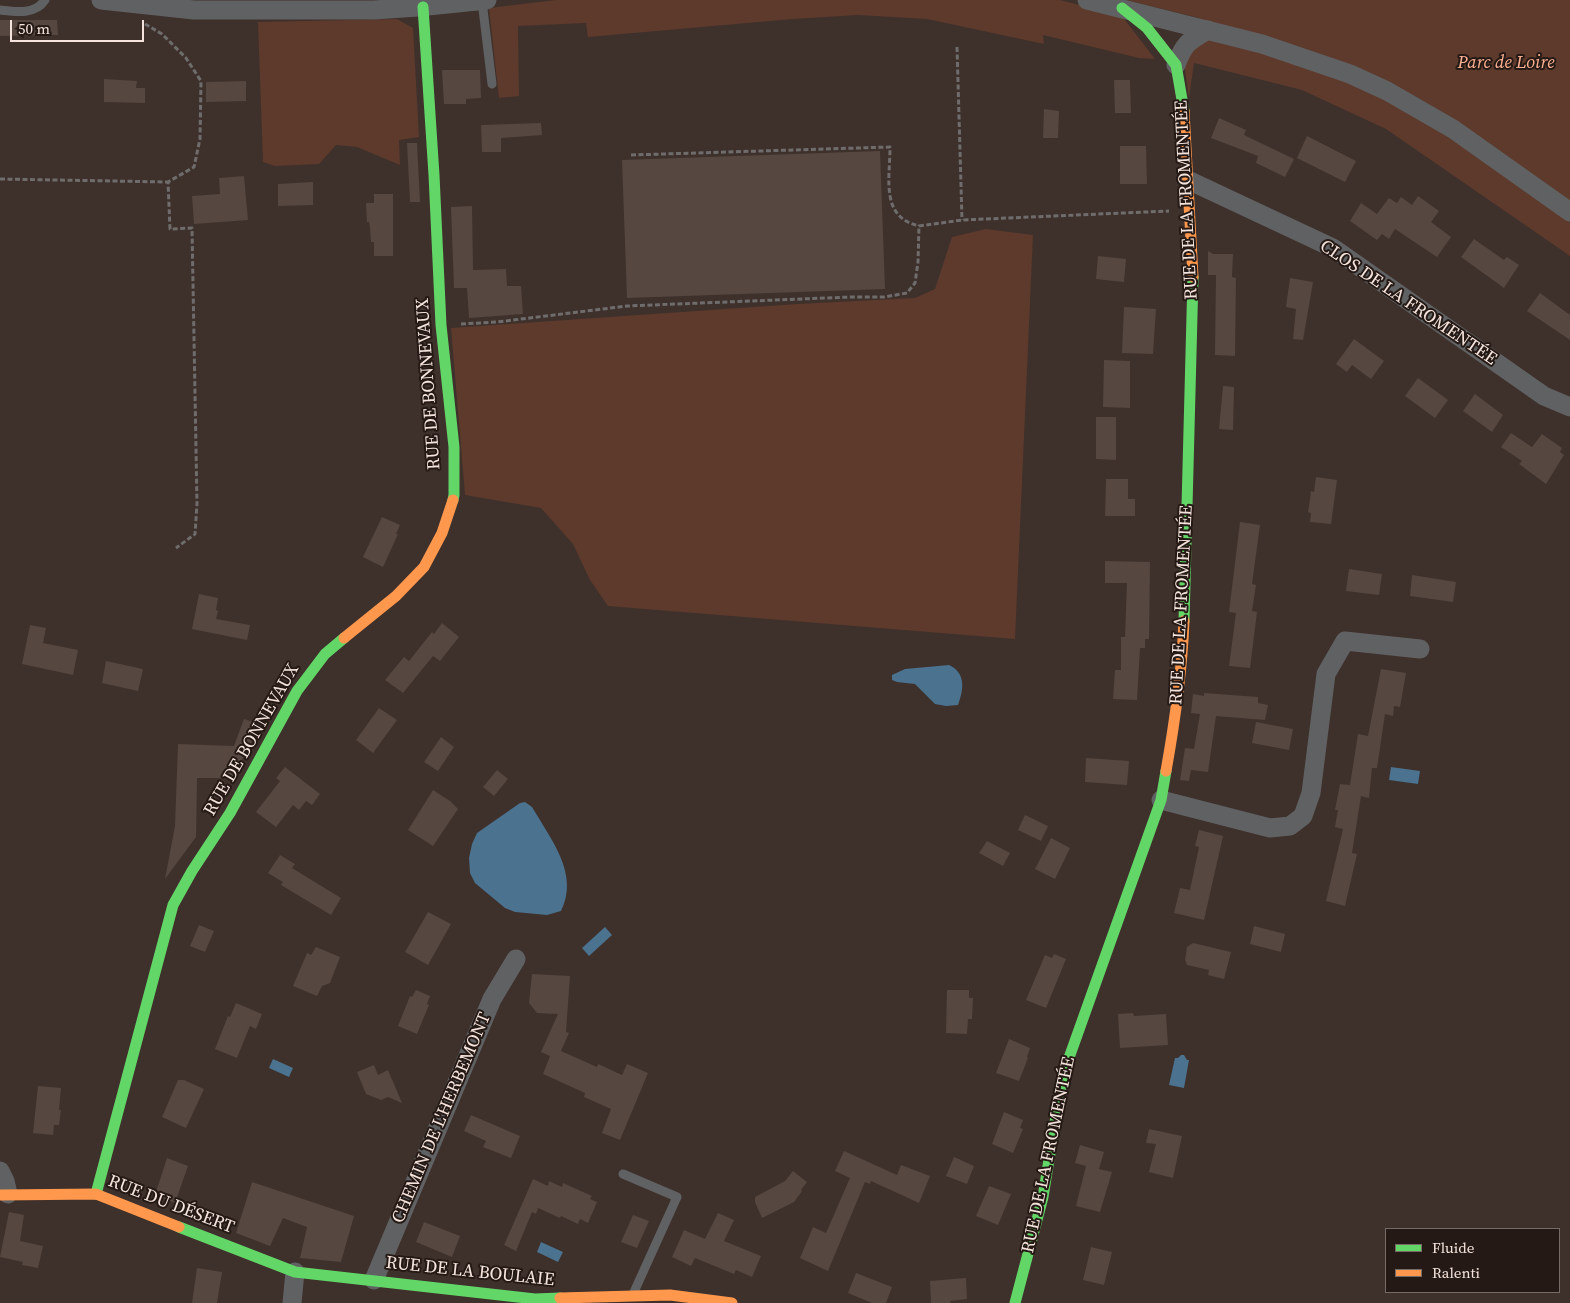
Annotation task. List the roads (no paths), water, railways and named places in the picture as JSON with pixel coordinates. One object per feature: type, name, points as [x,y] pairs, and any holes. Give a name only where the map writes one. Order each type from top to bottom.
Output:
[{"type":"street","points":[[101,0],[194,10],[374,10],[487,0]]},
{"type":"street","points":[[1087,0],[1262,44],[1324,65],[1387,91],[1453,129],[1570,212]]},
{"type":"street","name":"RUE DE BONNEVAUX","points":[[96,1194],[174,905],[192,871],[230,813],[297,691],[325,654],[396,596],[424,567],[442,533],[454,495],[454,447],[441,325],[423,7]]},
{"type":"street","name":"RUE DE LA FROMENTÉE","points":[[1016,1303],[1043,1197],[1060,1091],[1070,1054],[1161,800],[1175,721],[1184,651],[1192,346],[1192,258],[1184,112],[1176,64],[1147,28],[1122,8]]},
{"type":"street","points":[[1176,64],[1181,50],[1190,41],[1208,30]]},
{"type":"street","name":"CLOS DE LA FROMENTÉE","points":[[1188,180],[1334,248],[1544,396],[1570,406]]},
{"type":"street","points":[[1161,800],[1270,828],[1290,826],[1304,816],[1311,793],[1326,674],[1345,641],[1420,649]]},
{"type":"street","name":"CHEMIN DE L'HERBEMONT","points":[[374,1280],[492,998],[516,959]]},
{"type":"street","points":[[0,1171],[4,1195]]},
{"type":"street","name":"RUE DU DÉSERT","points":[[4,1195],[96,1194],[295,1272]]},
{"type":"street","points":[[292,1303],[295,1272]]},
{"type":"street","name":"RUE DE LA BOULAIE","points":[[295,1272],[535,1300],[670,1295],[732,1303]]},
{"type":"lane","points":[[0,10],[17,12],[34,10],[45,0]]},
{"type":"lane","points":[[482,0],[492,84]]},
{"type":"lane","points":[[623,1174],[677,1197],[632,1296]]},
{"type":"water","points":[[949,665],[955,668],[961,677],[962,693],[958,705],[946,706],[935,704],[915,684],[892,680],[892,675],[905,669]]},
{"type":"water","points":[[1391,767],[1420,771],[1418,784],[1389,780]]},
{"type":"water","points":[[525,802],[532,807],[547,831],[565,870],[566,897],[561,911],[547,915],[515,912],[505,908],[475,883],[470,873],[469,858],[477,833],[520,803]]},
{"type":"water","points":[[605,927],[612,935],[589,956],[582,948]]},
{"type":"water","points":[[1184,1055],[1189,1060],[1184,1088],[1169,1085],[1175,1058]]},
{"type":"water","points":[[273,1059],[293,1068],[289,1077],[269,1068]]},
{"type":"water","points":[[541,1242],[563,1252],[558,1262],[537,1252]]},
{"type":"park label","name":"Parc de Loire","points":[[1506,63]]}]
